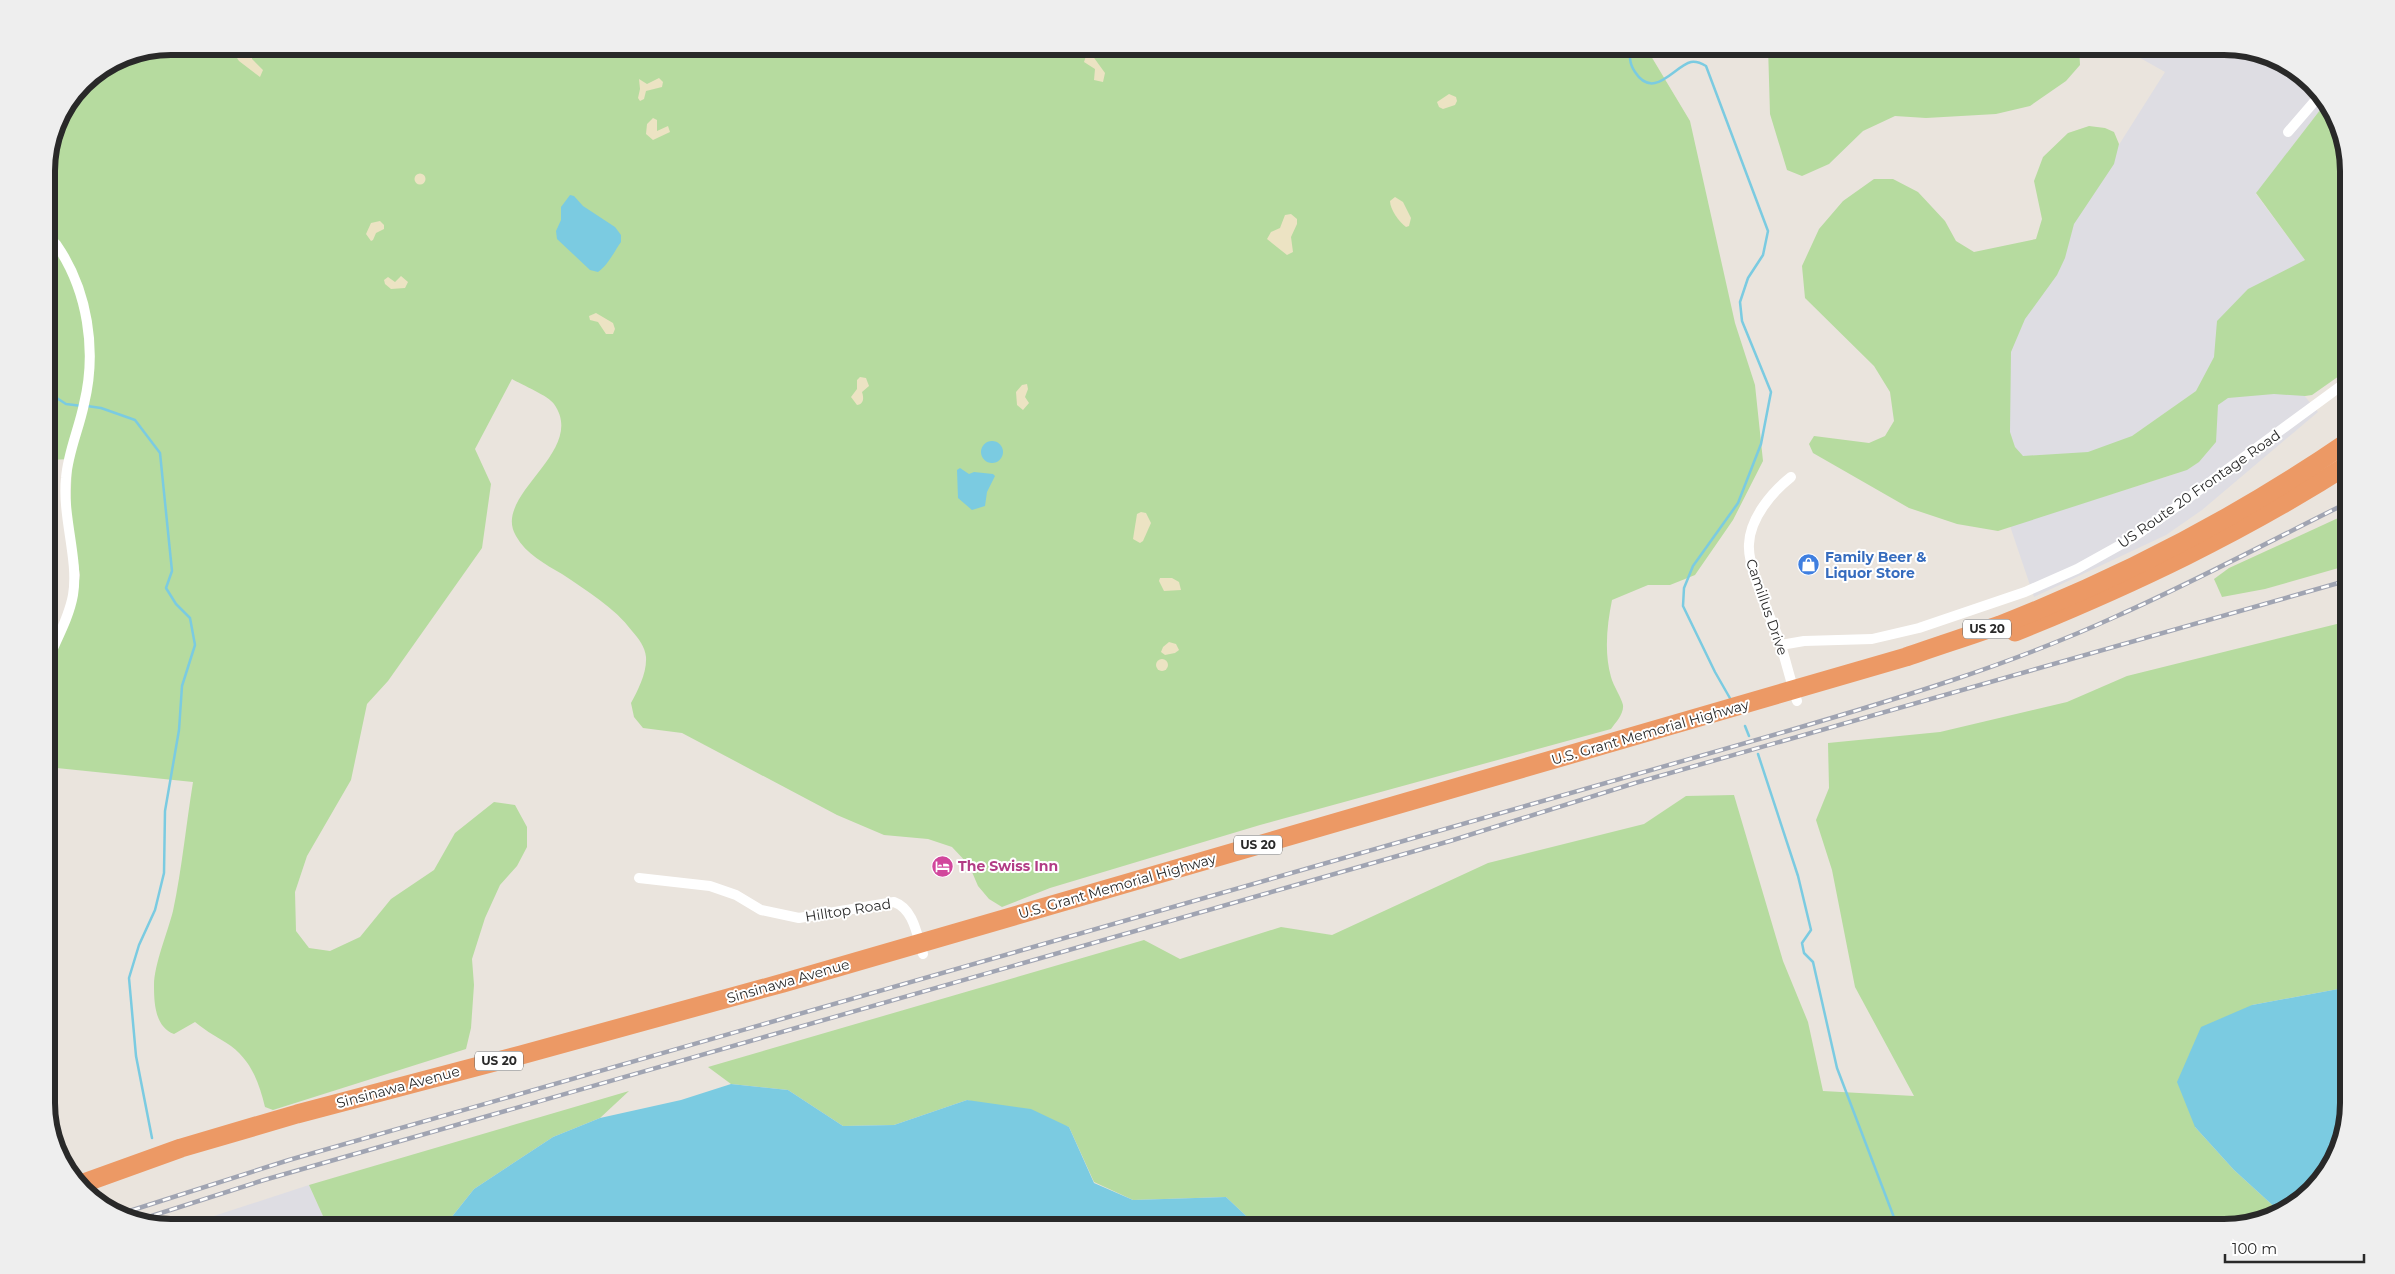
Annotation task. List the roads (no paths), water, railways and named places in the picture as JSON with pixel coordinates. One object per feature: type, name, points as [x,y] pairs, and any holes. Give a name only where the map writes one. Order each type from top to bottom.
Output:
[{"type":"highway","name":"U.S. Grant Memorial Highway","points":[[921,948],[1584,765],[1795,696],[1999,625],[2108,579],[2223,520],[2340,447]]},
{"type":"highway","name":"U.S. Grant Memorial Highway","points":[[1795,696],[1894,673],[2013,633],[2103,596],[2219,540],[2340,469]]},
{"type":"highway","name":"Sinsinawa Avenue","points":[[87,1182],[181,1148],[296,1114],[921,948]]},
{"type":"highway","name":"Sinsinawa Avenue","points":[[96,1191],[158,1169],[292,1127],[607,1044],[921,948]]},
{"type":"street","points":[[2288,132],[2315,101]]},
{"type":"street","points":[[55,642],[70,608],[73,594],[74,574],[65,516],[66,476],[70,454],[84,405],[91,360],[90,339],[81,297],[72,274],[56,244]]},
{"type":"street","name":"US Route 20 Frontage Road","points":[[1781,646],[1804,641],[1872,638],[1919,628],[2025,592],[2077,569],[2130,539],[2172,510],[2340,386]]},
{"type":"street","name":"Camillus Drive","points":[[1791,477],[1776,489],[1764,506],[1751,531],[1749,555],[1781,646],[1795,696]]},
{"type":"street","name":"Hilltop Road","points":[[639,878],[710,886],[736,895],[761,910],[799,918],[894,902],[906,909],[921,948]]},
{"type":"water","points":[[570,195],[574,196],[583,206],[615,227],[621,235],[621,242],[608,262],[598,272],[590,270],[557,239],[556,231],[561,220],[561,207]]},
{"type":"water","points":[[988,441],[996,441],[1003,448],[1003,456],[996,463],[988,463],[981,456],[981,448]]},
{"type":"water","points":[[960,468],[969,474],[974,472],[993,474],[995,476],[987,492],[985,506],[972,510],[958,498],[957,470]]},
{"type":"water","points":[[2340,989],[2340,1103],[2334,1140],[2328,1154],[2311,1179],[2294,1195],[2274,1207],[2234,1170],[2195,1127],[2177,1082],[2201,1027],[2252,1005]]},
{"type":"water","points":[[731,1084],[788,1090],[843,1126],[894,1125],[967,1100],[1031,1109],[1069,1127],[1094,1183],[1133,1200],[1226,1197],[1249,1219],[450,1219],[474,1189],[553,1137],[600,1118],[681,1100]]},
{"type":"waterway","points":[[1630,55],[1635,72],[1642,80],[1649,83],[1657,83],[1691,62],[1699,62],[1706,66],[1768,231],[1763,255],[1748,278],[1740,302],[1742,321],[1771,392],[1761,444],[1738,503],[1693,566],[1684,588],[1683,606],[1715,672],[1731,700]]},
{"type":"waterway","points":[[55,397],[66,404],[82,406]]},
{"type":"waterway","points":[[87,406],[101,408],[135,420],[160,453],[172,571],[166,588],[176,604],[190,618],[195,645],[182,686],[179,730],[165,811],[164,873],[155,910],[139,945],[129,978],[136,1056],[152,1138]]},
{"type":"waterway","points":[[1745,726],[1749,736]]},
{"type":"waterway","points":[[1758,754],[1798,876],[1811,930],[1802,943],[1804,953],[1813,962],[1837,1068],[1895,1219]]},
{"type":"railway","points":[[130,1211],[289,1160],[1911,694],[1994,666],[2077,634],[2176,589],[2340,507]]},
{"type":"railway","points":[[149,1217],[264,1180],[1450,841],[1635,783],[2340,583]]},
{"type":"place","name":"Family Beer & Liquor Store","points":[[1809,565]]},
{"type":"place","name":"The Swiss Inn","points":[[942,866]]}]
